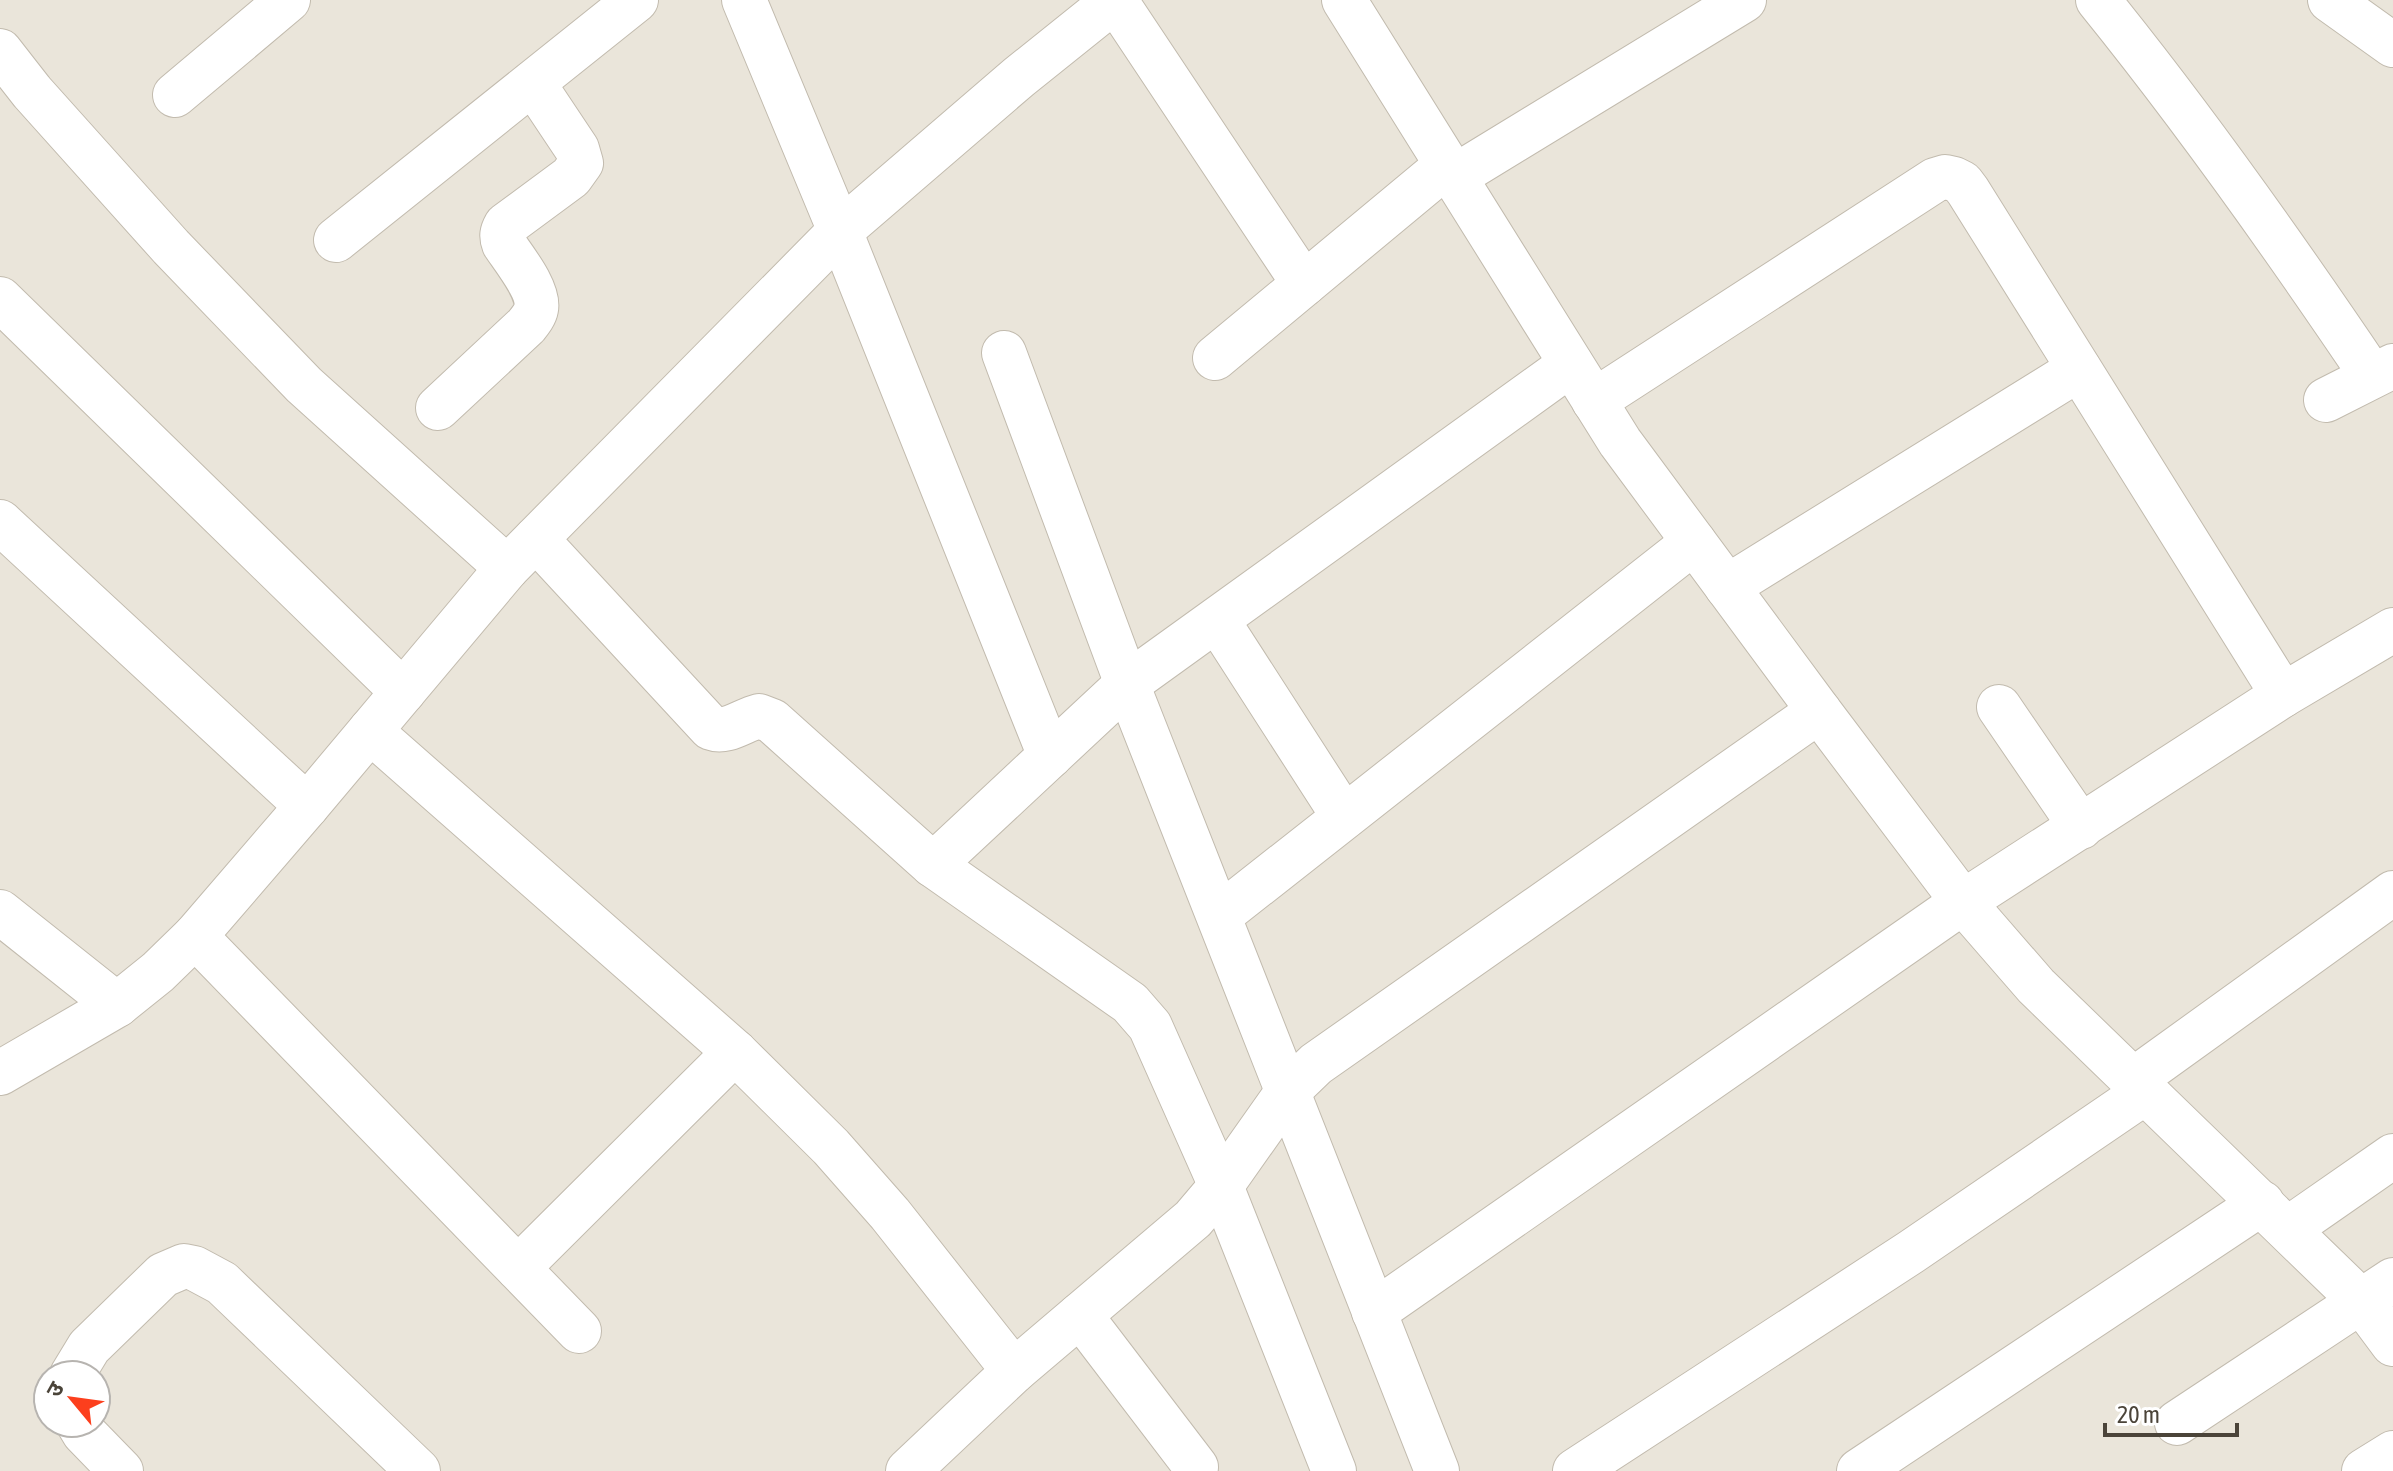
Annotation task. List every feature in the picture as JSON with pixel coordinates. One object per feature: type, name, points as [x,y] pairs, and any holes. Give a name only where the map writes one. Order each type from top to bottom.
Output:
[{"type":"street","points":[[175,95],[288,0]]},
{"type":"street","points":[[336,240],[636,0]]},
{"type":"street","points":[[744,0],[1050,756]]},
{"type":"street","points":[[0,1073],[117,1005],[158,972],[195,936],[521,554],[840,231],[1019,77],[1115,0],[1304,284]]},
{"type":"street","points":[[1344,0],[1620,442],[1963,902],[2036,986],[2275,1216],[2377,1290],[2393,1344]]},
{"type":"street","points":[[1215,358],[1304,284],[1450,172],[1744,0]]},
{"type":"street","points":[[2098,0],[2156,71],[2382,371],[2326,400]]},
{"type":"street","points":[[2330,0],[2393,45]]},
{"type":"street","points":[[0,51],[32,92],[161,236],[304,385],[521,554],[704,723],[717,730],[759,716],[772,721],[933,865],[1130,1003],[1141,1014],[1150,1026],[1221,1186],[1334,1471]]},
{"type":"street","points":[[438,408],[532,317],[536,299],[504,244],[502,230],[571,177],[581,163],[577,149],[533,83]]},
{"type":"street","points":[[1594,401],[1935,180],[1945,177],[1962,183],[2283,695]]},
{"type":"street","points":[[0,299],[403,692]]},
{"type":"street","points":[[1004,353],[1127,684],[1437,1471]]},
{"type":"street","points":[[933,865],[1127,684],[1571,364]]},
{"type":"street","points":[[1727,587],[2079,369]]},
{"type":"street","points":[[0,522],[307,806]]},
{"type":"street","points":[[1220,915],[1694,542]]},
{"type":"street","points":[[1217,620],[1344,817]]},
{"type":"street","points":[[1374,1312],[1963,902],[2283,695],[2393,630]]},
{"type":"street","points":[[1999,707],[2081,827]]},
{"type":"street","points":[[908,1471],[1014,1371],[1193,1219],[1221,1186],[1288,1091],[1316,1064],[1819,711]]},
{"type":"street","points":[[370,731],[735,1052],[831,1147],[890,1214],[1014,1371]]},
{"type":"street","points":[[1575,1471],[1911,1252],[2138,1087],[2393,893]]},
{"type":"street","points":[[0,912],[117,1005]]},
{"type":"street","points":[[195,936],[579,1331]]},
{"type":"street","points":[[518,1268],[735,1052]]},
{"type":"street","points":[[1859,1471],[2275,1216],[2393,1156]]},
{"type":"street","points":[[82,1359],[89,1347],[163,1275],[184,1266],[194,1268],[222,1283],[418,1471]]},
{"type":"street","points":[[2177,1423],[2377,1290]]},
{"type":"street","points":[[1080,1315],[1196,1467]]},
{"type":"street","points":[[90,1439],[121,1471]]},
{"type":"street","points":[[2364,1471],[2393,1453]]},
{"type":"shaded area","points":[[0,0],[2393,0],[2393,1471],[0,1471]]}]
